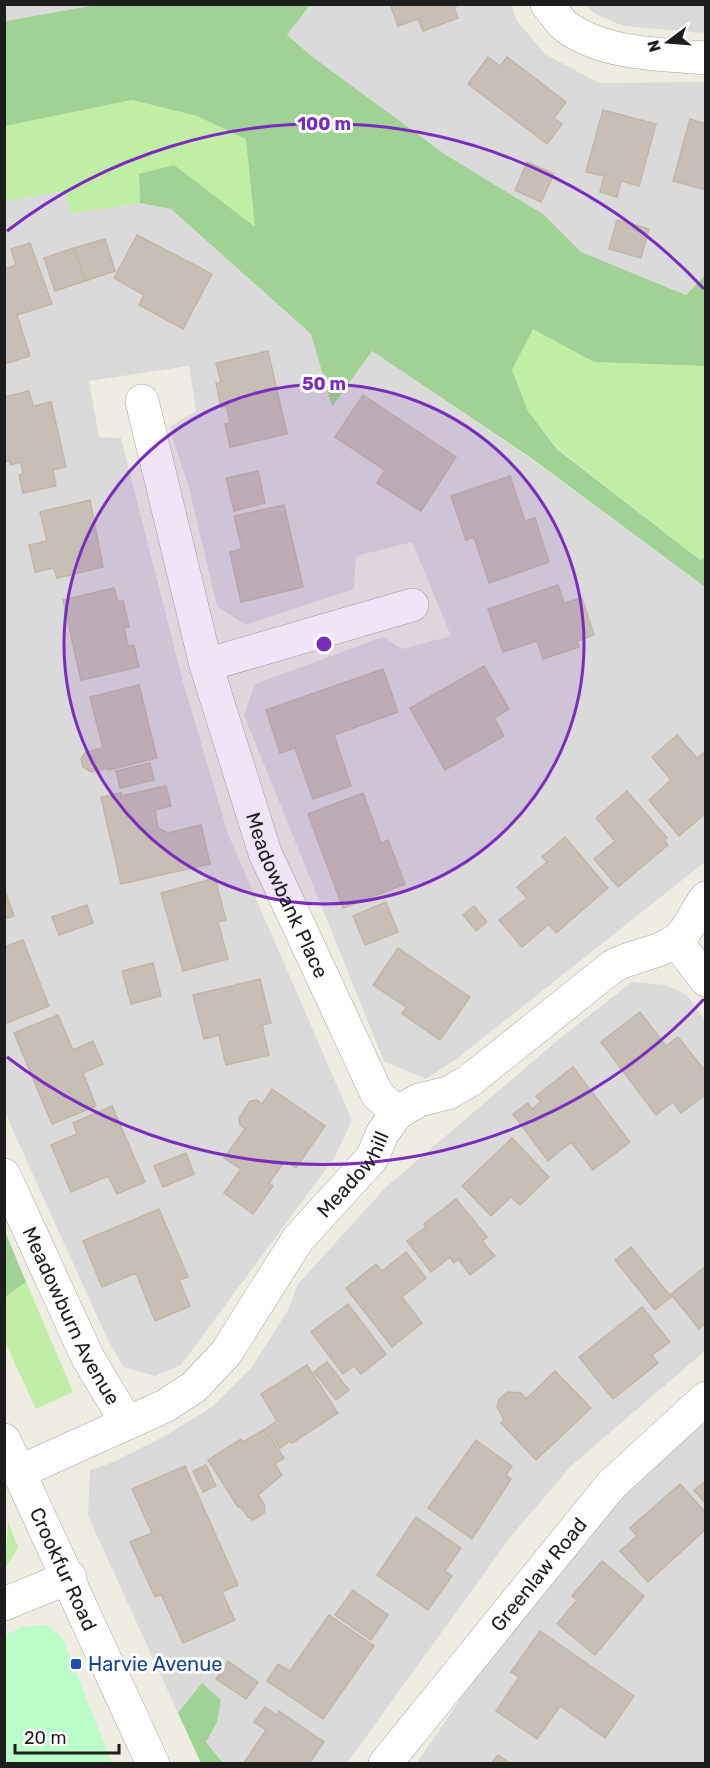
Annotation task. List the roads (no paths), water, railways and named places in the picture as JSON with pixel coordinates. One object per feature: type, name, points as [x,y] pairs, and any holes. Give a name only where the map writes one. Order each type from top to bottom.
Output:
[{"type":"street","points":[[547,4],[565,25],[598,44],[648,53],[705,58]]},
{"type":"street","name":"Meadowbank Place","points":[[142,401],[206,664],[265,853],[377,1094],[397,1113]]},
{"type":"street","points":[[206,664],[412,605]]},
{"type":"street","points":[[705,898],[676,941],[705,980]]},
{"type":"street","name":"Meadowhill","points":[[19,1472],[165,1406],[194,1387],[226,1353],[298,1239],[372,1158],[382,1134],[397,1113],[419,1100],[448,1093],[469,1081],[613,966],[629,957],[666,948],[676,941]]},
{"type":"street","name":"Meadowburn Avenue","points":[[4,1174],[88,1359],[127,1423]]},
{"type":"street","name":"Greenlaw Road","points":[[385,1764],[610,1485],[705,1398]]},
{"type":"street","name":"Crookfur Road","points":[[4,1440],[70,1577],[153,1764]]},
{"type":"street","points":[[4,1604],[70,1577]]},
{"type":"place","name":"Harvie Avenue","points":[[76,1664]]}]
